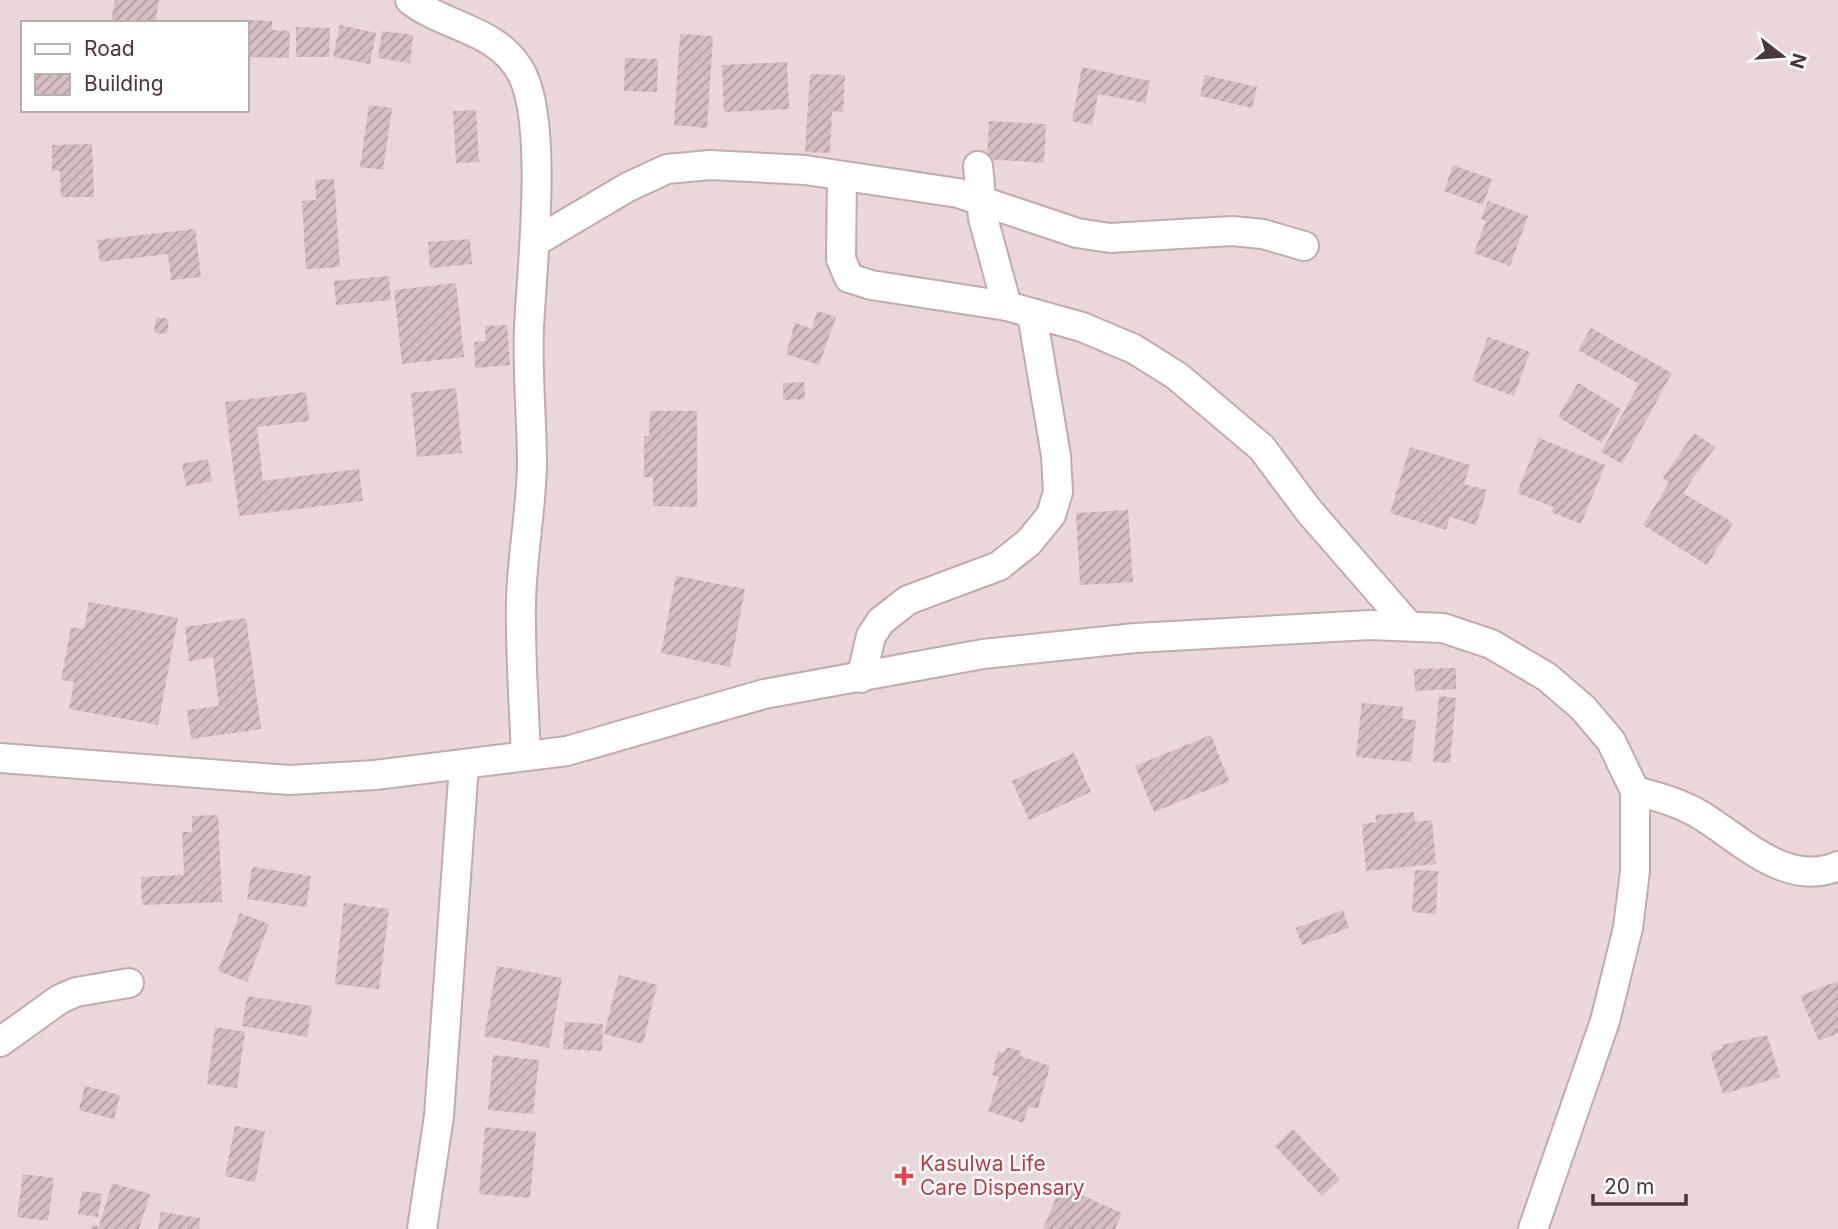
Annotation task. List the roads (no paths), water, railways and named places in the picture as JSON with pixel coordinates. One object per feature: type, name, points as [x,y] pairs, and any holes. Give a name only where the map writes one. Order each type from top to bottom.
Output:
[{"type":"street","points":[[410,0],[427,13],[475,30],[511,58],[522,74],[532,112],[536,242],[529,329],[531,475],[521,601],[526,756]]},
{"type":"street","points":[[536,242],[628,187],[667,169],[710,165],[755,166],[958,193],[1077,233],[1110,238],[1232,231],[1263,234],[1304,246]]},
{"type":"street","points":[[861,678],[871,636],[881,621],[908,600],[999,566],[1030,542],[1051,515],[1058,492],[1056,456],[1019,310],[983,218],[978,166]]},
{"type":"street","points":[[842,176],[841,259],[849,278],[871,285],[1019,310],[1082,327],[1134,349],[1177,376],[1262,448],[1309,511],[1409,626]]},
{"type":"street","points":[[0,758],[289,780],[375,775],[567,751],[764,694],[983,654],[1135,638],[1370,625],[1443,628],[1491,644],[1548,677],[1583,708],[1611,741],[1635,791],[1635,858],[1628,928],[1605,1021],[1533,1229]]},
{"type":"street","points":[[422,1229],[439,1116],[464,765]]},
{"type":"street","points":[[1635,791],[1696,812],[1781,867],[1807,874],[1838,866]]},
{"type":"street","points":[[0,1042],[60,999],[76,992],[129,983]]},
{"type":"place","name":"Kasulwa Life Care Dispensary","points":[[904,1176]]}]
